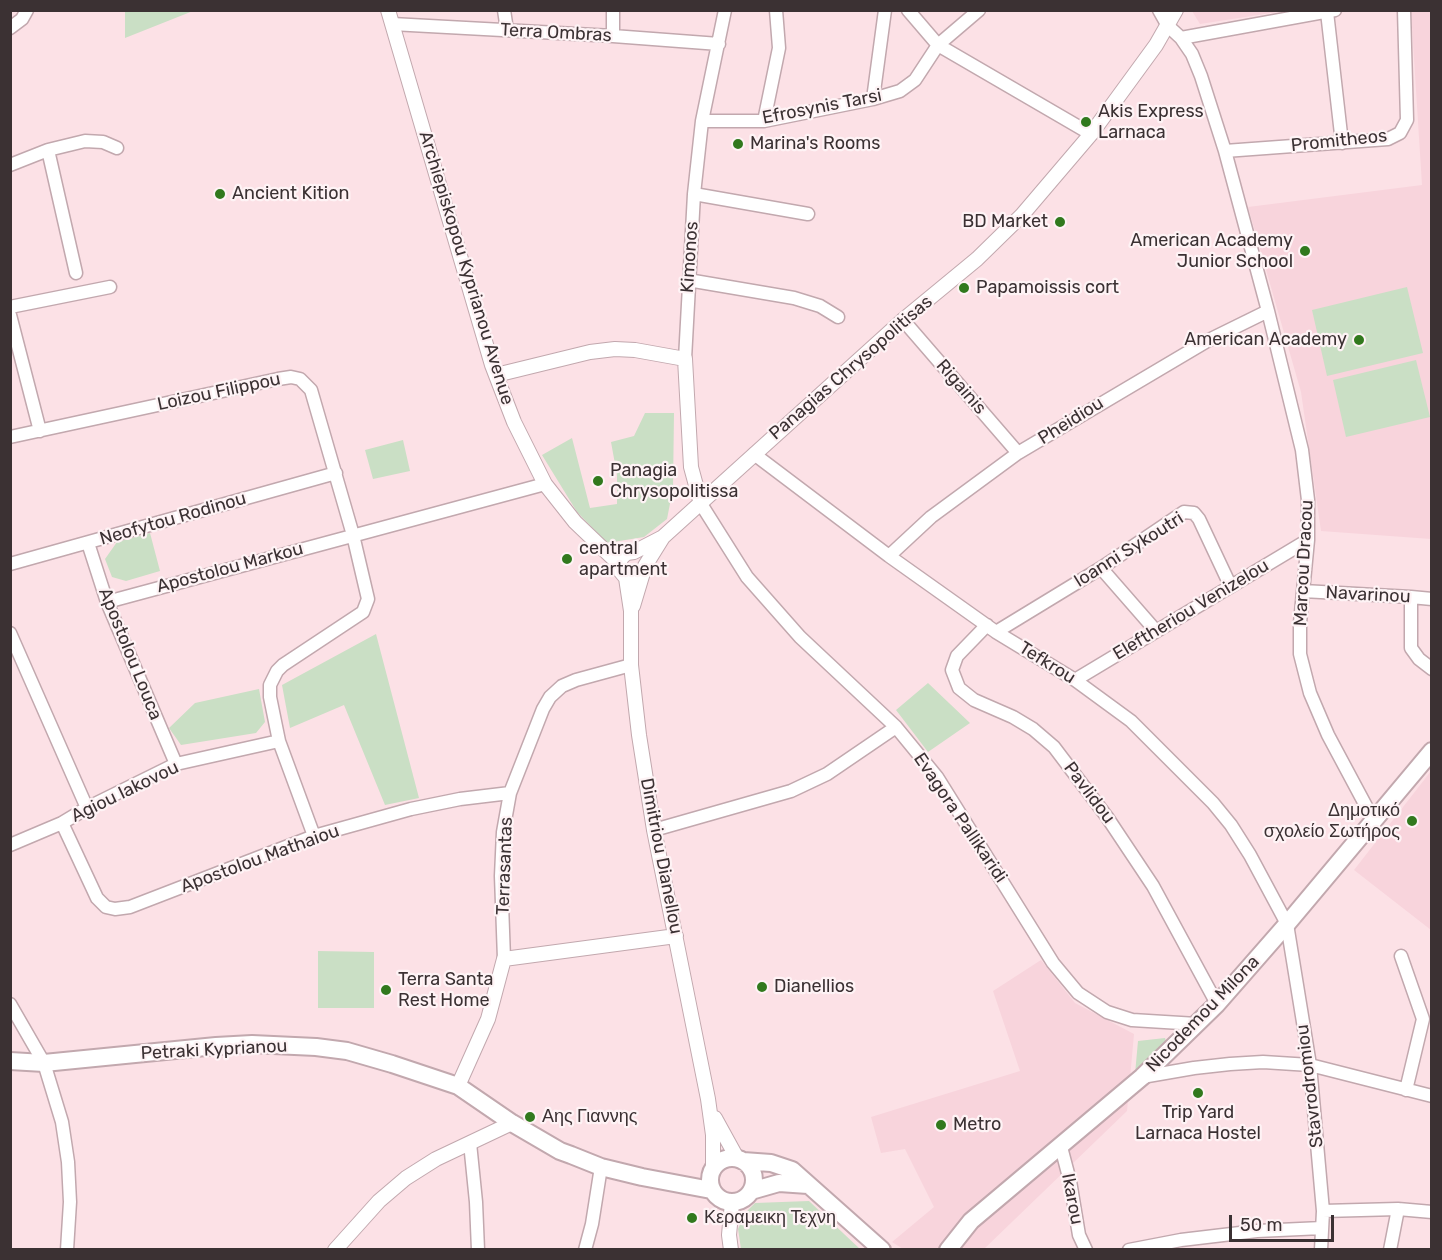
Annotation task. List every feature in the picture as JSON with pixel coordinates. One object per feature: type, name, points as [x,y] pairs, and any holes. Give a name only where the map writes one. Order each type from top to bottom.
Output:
[{"type":"main road","name":"Nicodemou Milona","points":[[948,1250],[971,1221],[1142,1077],[1217,1004],[1431,751]]},
{"type":"main road","name":"Petraki Kyprianou","points":[[10,1061],[44,1063],[216,1046],[280,1044],[347,1052],[458,1086],[512,1123],[560,1151],[601,1167],[711,1190]]},
{"type":"main road","points":[[740,1160],[752,1170],[754,1178],[751,1191],[745,1198],[732,1203],[720,1199],[711,1190],[710,1175],[713,1168],[724,1159],[740,1160],[780,1165],[792,1170],[882,1250]]},
{"type":"main road","points":[[751,1191],[778,1183],[808,1185]]},
{"type":"street","points":[[10,28],[22,19],[27,10]]},
{"type":"street","points":[[504,10],[507,30]]},
{"type":"street","points":[[613,10],[613,36]]},
{"type":"street","name":"Kimonos","points":[[700,504],[691,467],[685,359],[688,280],[702,121],[725,10]]},
{"type":"street","points":[[764,121],[779,48],[776,10]]},
{"type":"street","points":[[873,99],[885,10]]},
{"type":"street","points":[[909,10],[938,45],[1091,134]]},
{"type":"street","name":"Efrosynis Tarsi","points":[[702,121],[764,121],[900,92],[915,80],[938,45],[979,10]]},
{"type":"street","name":"Marcou Dracou","points":[[1159,10],[1168,26],[1181,38],[1192,54],[1226,151],[1305,464],[1308,540],[1300,654],[1310,693],[1328,735],[1374,821]]},
{"type":"street","name":"Panagias Chrysopolitisas","points":[[634,552],[663,537],[903,320],[977,259],[1022,215],[1091,134],[1168,26],[1176,10]]},
{"type":"street","name":"Promitheos","points":[[1226,151],[1388,140],[1400,133],[1407,120],[1404,10]]},
{"type":"street","points":[[1181,38],[1331,11],[1342,143]]},
{"type":"street","name":"Terra Ombras","points":[[390,17],[507,30],[719,44]]},
{"type":"street","name":"Archiepiskopou Kyprianou Avenue","points":[[390,17],[496,375],[514,422],[545,484],[575,522],[619,564],[626,578]]},
{"type":"street","points":[[10,165],[48,150],[85,141],[103,142],[117,148]]},
{"type":"street","points":[[48,150],[76,273]]},
{"type":"street","points":[[694,194],[808,214]]},
{"type":"street","points":[[688,280],[794,298],[820,306],[838,317]]},
{"type":"street","points":[[10,307],[110,287]]},
{"type":"street","name":"Pheidiou","points":[[889,556],[931,517],[1018,453],[1207,340],[1268,311]]},
{"type":"street","points":[[10,315],[40,430]]},
{"type":"street","name":"Rigainis","points":[[903,320],[1018,453]]},
{"type":"street","points":[[496,375],[590,352],[634,350],[685,359]]},
{"type":"street","name":"Loizou Filippou","points":[[10,437],[291,377],[300,380],[311,390],[353,535],[368,599],[367,607],[363,612],[283,665],[273,677],[270,697],[279,741]]},
{"type":"street","name":"Tefkrou","points":[[754,454],[889,556],[992,628],[1075,680],[1131,721],[1213,802],[1231,825],[1287,924]]},
{"type":"street","name":"Neofytou Rodinou","points":[[10,564],[336,473]]},
{"type":"street","name":"Apostolou Markou","points":[[107,602],[545,484]]},
{"type":"street","name":"Evagora Pallikaridi","points":[[700,504],[747,577],[800,636],[896,727],[936,777],[1053,963],[1078,993],[1107,1012],[1132,1020],[1197,1024]]},
{"type":"street","name":"Ioanni Sykoutri","points":[[992,628],[1101,568],[1185,512],[1194,513],[1199,519],[1230,585]]},
{"type":"street","name":"Panagias Chrysopolitisas","points":[[643,571],[663,537]]},
{"type":"street","name":"Eleftheriou Venizelou","points":[[1075,680],[1308,540]]},
{"type":"street","name":"Apostolou Louca","points":[[88,543],[107,602],[176,764]]},
{"type":"street","points":[[619,564],[627,553],[634,552],[642,558],[643,571],[632,579],[626,578]]},
{"type":"street","points":[[1101,568],[1156,631]]},
{"type":"street","name":"Dimitriou Dianellou","points":[[631,611],[643,571]]},
{"type":"street","name":"Dimitriou Dianellou","points":[[626,578],[631,611],[630,665],[639,735],[654,830],[708,1099],[713,1135],[713,1168]]},
{"type":"street","name":"Navarinou","points":[[1304,591],[1431,599]]},
{"type":"street","points":[[1411,597],[1411,648],[1431,669]]},
{"type":"street","name":"Pavlidou","points":[[992,628],[957,656],[952,670],[959,688],[974,700],[1013,717],[1033,729],[1054,747],[1107,817],[1153,886],[1217,1004]]},
{"type":"street","points":[[10,633],[87,808]]},
{"type":"street","name":"Terrasantas","points":[[458,1086],[488,1019],[504,959],[501,876],[503,832],[510,793],[550,697],[562,687],[576,680],[630,665]]},
{"type":"street","points":[[654,830],[791,790],[827,774],[896,727]]},
{"type":"street","points":[[279,741],[314,836]]},
{"type":"street","name":"Agiou Iakovou","points":[[10,845],[62,823],[87,808],[176,764],[279,741]]},
{"type":"street","name":"Apostolou Mathaiou","points":[[62,823],[97,898],[106,907],[115,909],[140,903],[314,836],[411,809],[460,799],[510,793]]},
{"type":"street","name":"Stavrodromiou","points":[[1287,924],[1310,1065],[1323,1211],[1321,1250]]},
{"type":"street","points":[[504,959],[676,936]]},
{"type":"street","points":[[1401,956],[1423,1019],[1406,1090]]},
{"type":"street","points":[[10,1004],[44,1063],[60,1113],[68,1162],[70,1202],[67,1250]]},
{"type":"street","points":[[1142,1077],[1230,1064],[1263,1062],[1310,1065],[1431,1096]]},
{"type":"street","name":"Dimitriou Dianellou","points":[[708,1099],[722,1134],[740,1160]]},
{"type":"street","points":[[335,1250],[379,1201],[406,1178],[436,1159],[512,1123]]},
{"type":"street","points":[[470,1143],[478,1250]]},
{"type":"street","name":"Ikarou","points":[[1061,1147],[1070,1181],[1079,1235],[1086,1250]]},
{"type":"street","points":[[585,1250],[592,1224],[601,1167]]},
{"type":"street","points":[[731,1250],[729,1235],[732,1203]]},
{"type":"street","points":[[1323,1211],[1398,1209],[1431,1212]]},
{"type":"street","points":[[1390,1250],[1398,1209]]},
{"type":"street","points":[[1130,1250],[1182,1245],[1257,1231],[1322,1228]]},
{"type":"shaded area","points":[[1192,11],[1284,11],[1200,24]]},
{"type":"shaded area","name":"American Academy","points":[[1411,11],[1431,11],[1431,539],[1321,531],[1301,392],[1248,207],[1422,185]]},
{"type":"shaded area","name":"Δημοτικό σχολείο Σωτήρος","points":[[1431,771],[1431,930],[1354,870]]},
{"type":"shaded area","points":[[1041,960],[1075,1003],[1134,1034],[1127,1111],[984,1249],[903,1249],[892,1242],[934,1207],[905,1149],[881,1153],[871,1117],[1020,1071],[993,991]]},
{"type":"green space","points":[[125,10],[193,11],[125,38]]},
{"type":"green space","points":[[1407,287],[1423,353],[1327,376],[1312,310]]},
{"type":"green space","points":[[1416,360],[1430,417],[1346,437],[1333,380]]},
{"type":"green space","points":[[645,413],[674,413],[673,488],[667,519],[644,537],[607,543],[577,512],[542,455],[572,438],[590,508],[617,504],[617,475],[611,442],[634,436]]},
{"type":"green space","points":[[403,440],[410,471],[373,479],[365,450]]},
{"type":"green space","points":[[150,533],[160,571],[126,581],[112,577],[105,559],[117,542]]},
{"type":"green space","points":[[376,634],[419,798],[385,805],[344,705],[290,728],[282,685]]},
{"type":"green space","points":[[928,683],[970,723],[928,752],[896,710]]},
{"type":"green space","points":[[259,689],[265,722],[256,733],[181,745],[169,728],[195,703]]},
{"type":"green space","points":[[318,951],[374,952],[374,1008],[318,1008]]},
{"type":"green space","points":[[1165,1038],[1168,1048],[1135,1074],[1138,1041]]},
{"type":"green space","points":[[809,1201],[860,1249],[741,1249],[738,1229],[745,1213],[755,1203]]},
{"type":"place","name":"Akis Express Larnaca","points":[[1086,122]]},
{"type":"place","name":"Marina's Rooms","points":[[738,144]]},
{"type":"place","name":"Ancient Kition","points":[[220,194]]},
{"type":"place","name":"BD Market","points":[[1060,222]]},
{"type":"place","name":"American Academy Junior School","points":[[1305,251]]},
{"type":"place","name":"Papamoissis cort","points":[[964,288]]},
{"type":"place","name":"American Academy","points":[[1359,340]]},
{"type":"place","name":"Panagia Chrysopolitissa","points":[[598,481]]},
{"type":"place","name":"central apartment","points":[[567,559]]},
{"type":"place","name":"Δημοτικό σχολείο Σωτήρος","points":[[1412,821]]},
{"type":"place","name":"Dianellios","points":[[762,987]]},
{"type":"place","name":"Terra Santa Rest Home","points":[[386,990]]},
{"type":"place","name":"Trip Yard Larnaca Hostel","points":[[1198,1093]]},
{"type":"place","name":"Αης Γιαννης","points":[[530,1117]]},
{"type":"place","name":"Metro","points":[[941,1125]]},
{"type":"place","name":"Κεραμεικη Τεχνη","points":[[692,1218]]}]
